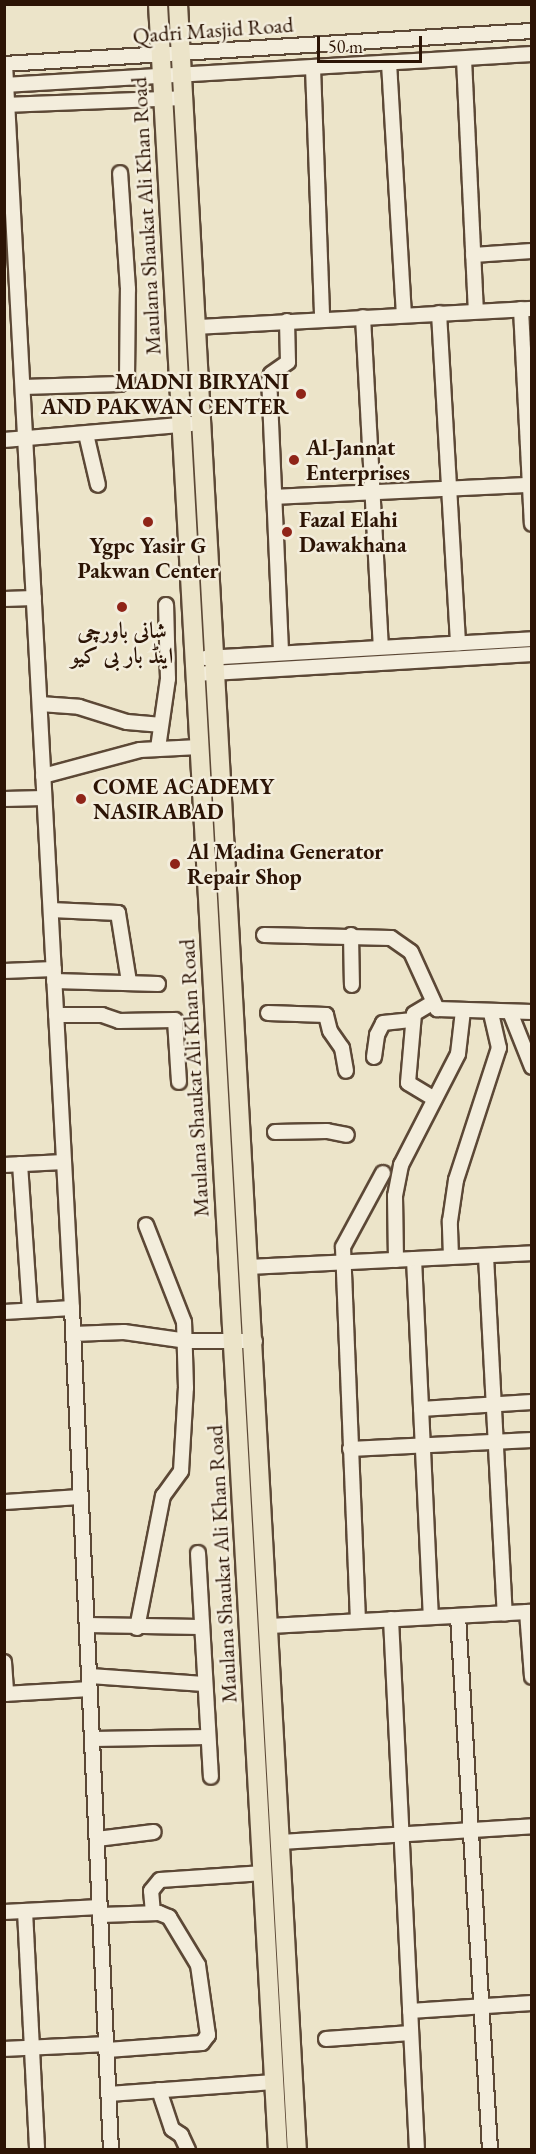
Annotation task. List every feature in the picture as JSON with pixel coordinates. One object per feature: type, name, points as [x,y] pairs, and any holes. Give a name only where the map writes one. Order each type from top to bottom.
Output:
[{"type":"main road","name":"Maulana Shaukat Ali Khan Road","points":[[158,4],[278,2150]]},
{"type":"main road","name":"Maulana Shaukat Ali Khan Road","points":[[178,4],[218,664],[297,2150]]},
{"type":"street","name":"Qadri Masjid Road","points":[[5,64],[531,31]]},
{"type":"street","name":"Qadri Masjid Road","points":[[5,85],[182,77],[531,54]]},
{"type":"street","points":[[464,59],[476,311]]},
{"type":"street","points":[[389,63],[404,315]]},
{"type":"street","points":[[5,64],[11,296],[23,387],[26,439],[72,1308],[111,2150]]},
{"type":"street","points":[[313,68],[322,319]]},
{"type":"street","points":[[6,105],[183,98]]},
{"type":"street","points":[[23,387],[120,384],[127,379],[128,289],[120,174]]},
{"type":"street","points":[[473,255],[531,251]]},
{"type":"street","points":[[197,327],[526,309],[531,524]]},
{"type":"street","points":[[439,313],[458,643]]},
{"type":"street","points":[[363,317],[381,646]]},
{"type":"street","points":[[281,651],[269,381],[271,374],[288,362],[287,321]]},
{"type":"street","points":[[4,440],[202,423]]},
{"type":"street","points":[[86,434],[98,485]]},
{"type":"street","points":[[274,497],[530,485]]},
{"type":"street","points":[[4,599],[34,598]]},
{"type":"street","points":[[158,748],[159,725],[168,679],[166,605]]},
{"type":"street","points":[[218,664],[281,651],[531,639]]},
{"type":"street","points":[[194,666],[531,654]]},
{"type":"street","points":[[40,704],[79,707],[127,722],[159,725]]},
{"type":"street","points":[[43,776],[158,748],[199,747]]},
{"type":"street","points":[[4,799],[44,798]]},
{"type":"street","points":[[51,910],[118,913],[129,982]]},
{"type":"street","points":[[264,935],[351,935],[392,938],[404,944],[432,1003],[444,1011],[531,1012]]},
{"type":"street","points":[[351,935],[352,985]]},
{"type":"street","points":[[4,971],[159,984]]},
{"type":"street","points":[[432,1003],[417,1011],[413,1020],[408,1083],[435,1099]]},
{"type":"street","points":[[396,1260],[395,1196],[401,1165],[458,1054],[463,1011]]},
{"type":"street","points":[[451,1257],[450,1221],[456,1180],[499,1048],[491,1012]]},
{"type":"street","points":[[510,1012],[531,1067]]},
{"type":"street","points":[[268,1013],[326,1015],[330,1031],[342,1048],[346,1071]]},
{"type":"street","points":[[56,1015],[102,1015],[119,1021],[175,1020],[179,1082]]},
{"type":"street","points":[[374,1057],[380,1026],[413,1020]]},
{"type":"street","points":[[275,1132],[327,1131],[347,1135]]},
{"type":"street","points":[[4,1165],[64,1162]]},
{"type":"street","points":[[20,1164],[30,1310]]},
{"type":"street","points":[[358,1621],[342,1263],[346,1236],[383,1173]]},
{"type":"street","points":[[136,1629],[163,1496],[181,1471],[187,1341],[184,1322],[146,1225]]},
{"type":"street","points":[[250,1267],[531,1253]]},
{"type":"street","points":[[486,1256],[505,1613]]},
{"type":"street","points":[[414,1259],[431,1617]]},
{"type":"street","points":[[4,1312],[72,1308]]},
{"type":"street","points":[[73,1334],[124,1332],[187,1341],[255,1341]]},
{"type":"street","points":[[422,1409],[531,1402]]},
{"type":"street","points":[[350,1449],[531,1440]]},
{"type":"street","points":[[4,1502],[81,1497]]},
{"type":"street","points":[[198,1553],[200,1627],[211,1777]]},
{"type":"street","points":[[270,1626],[529,1612],[531,1677]]},
{"type":"street","points":[[458,1616],[490,2150]]},
{"type":"street","points":[[391,1619],[417,2150]]},
{"type":"street","points":[[87,1625],[136,1629],[200,1627]]},
{"type":"street","points":[[4,1662],[5,1694],[90,1683],[204,1684]]},
{"type":"street","points":[[93,1739],[208,1737]]},
{"type":"street","points":[[281,1842],[531,1826]]},
{"type":"street","points":[[97,1839],[154,1832]]},
{"type":"street","points":[[153,1913],[151,1891],[160,1880],[264,1873]]},
{"type":"street","points":[[25,1911],[37,2150]]},
{"type":"street","points":[[4,1912],[100,1911],[153,1913],[169,1917],[198,1965],[208,2035],[202,2043],[4,2049]]},
{"type":"street","points":[[410,2011],[531,2003]]},
{"type":"street","points":[[326,2039],[411,2033]]},
{"type":"street","points":[[109,2094],[274,2082]]},
{"type":"street","points":[[159,2090],[172,2129],[182,2135],[188,2150]]},
{"type":"place","name":"MADNI BIRYANI AND PAKWAN CENTER","points":[[301,394]]},
{"type":"place","name":"Al-Jannat Enterprises","points":[[294,460]]},
{"type":"place","name":"Ygpc Yasir G Pakwan Center","points":[[148,522]]},
{"type":"place","name":"Fazal Elahi Dawakhana","points":[[287,532]]},
{"type":"place","name":"شانی باورچی اینڈ بار بی کیو","points":[[122,607]]},
{"type":"place","name":"COME ACADEMY NASIRABAD","points":[[81,799]]},
{"type":"place","name":"Al Madina Generator Repair Shop","points":[[175,864]]}]
